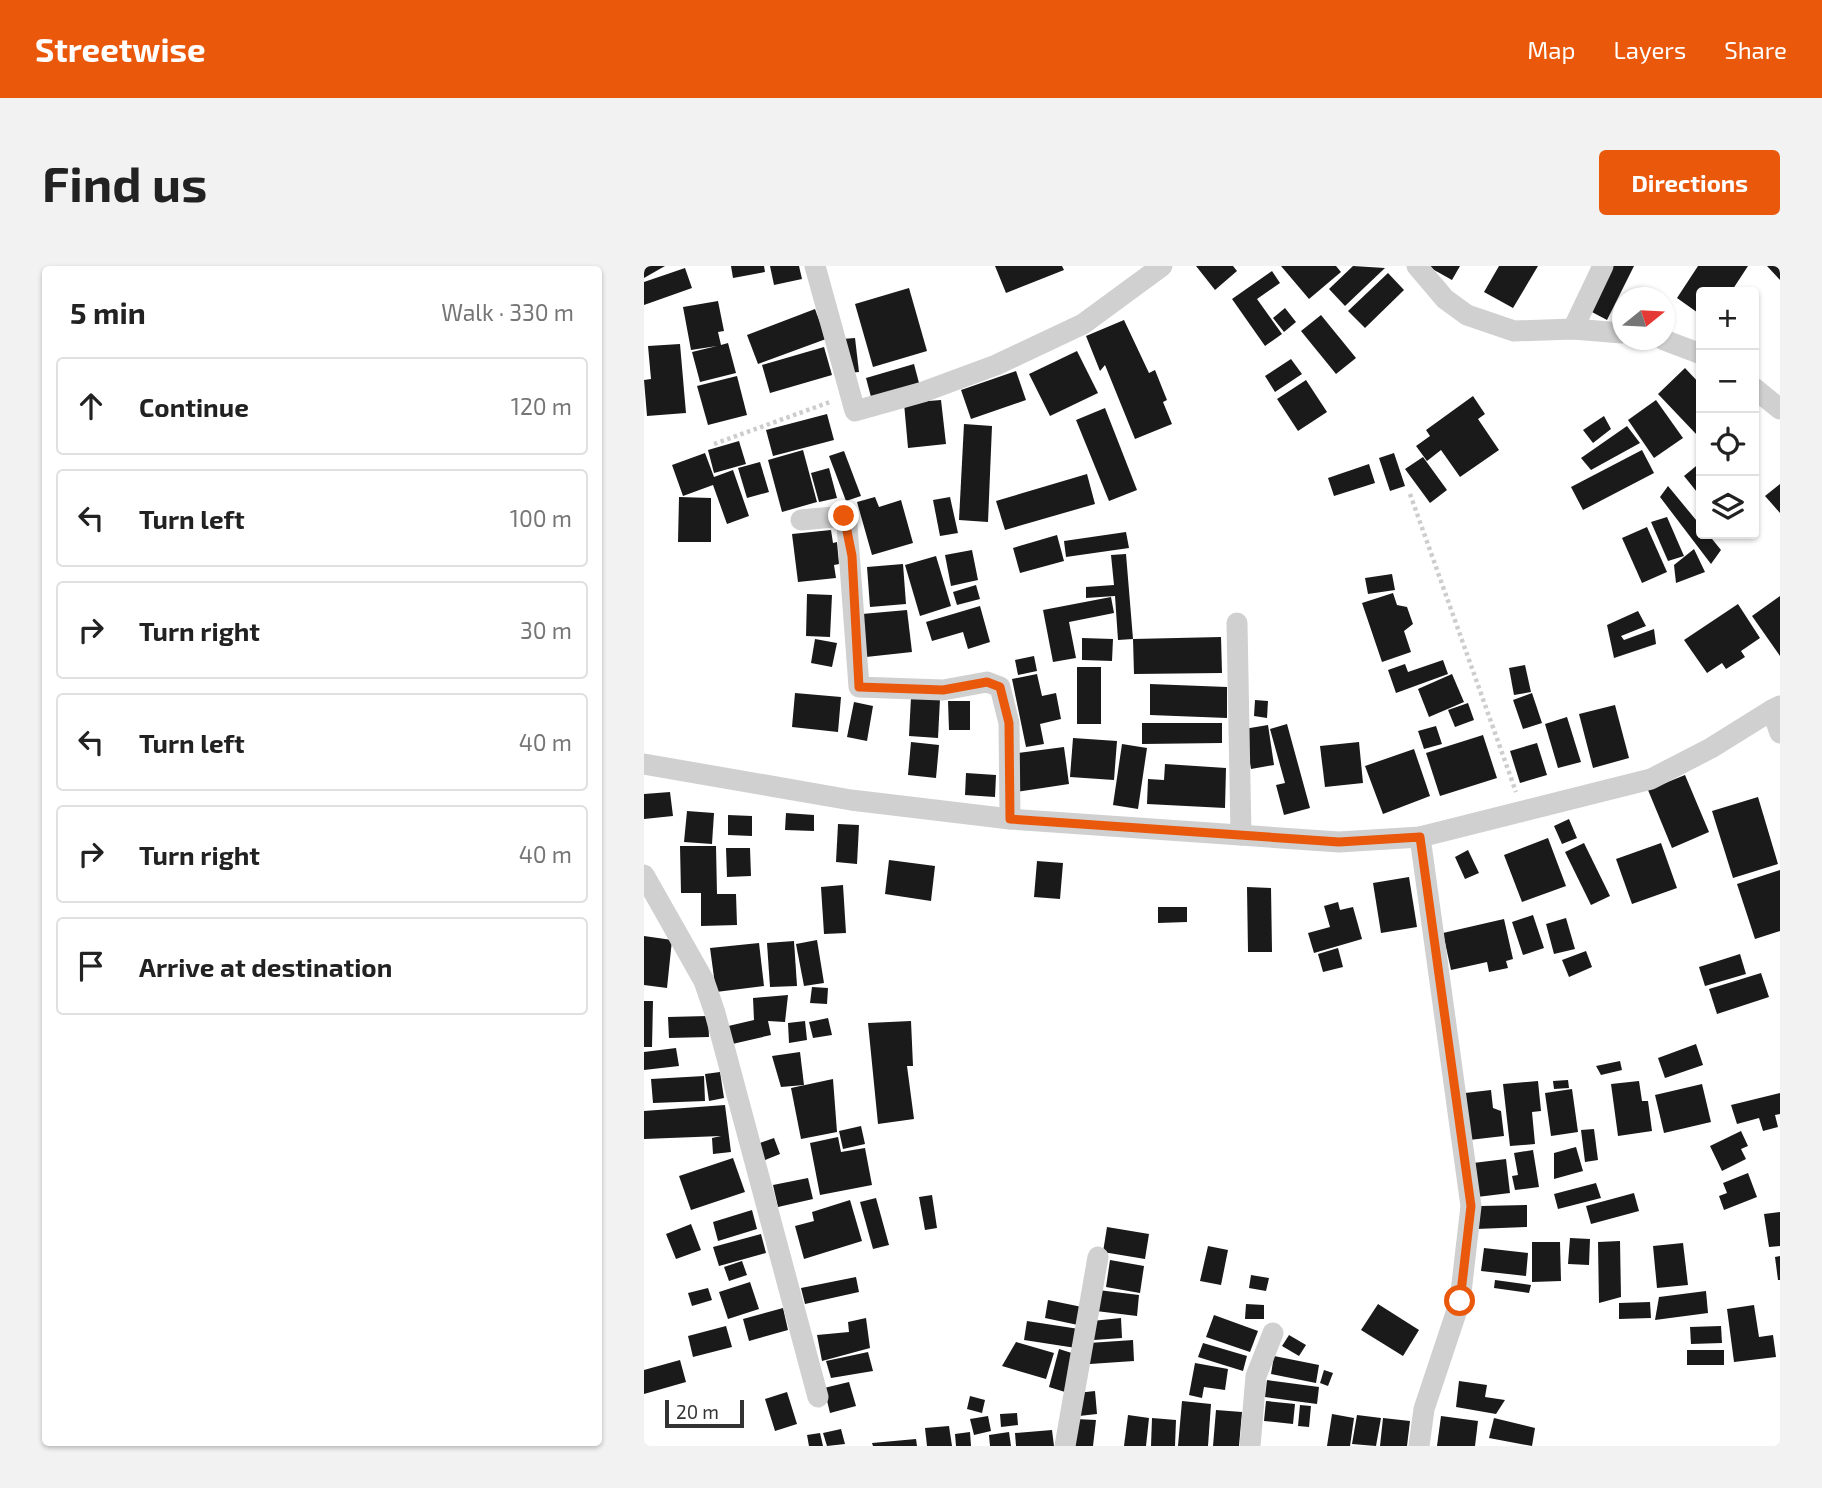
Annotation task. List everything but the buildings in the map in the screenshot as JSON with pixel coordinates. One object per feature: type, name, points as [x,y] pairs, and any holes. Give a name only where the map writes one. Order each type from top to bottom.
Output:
[{"type":"street","points":[[815,266],[855,411],[923,392],[996,365],[1083,324],[1162,266]]},
{"type":"street","points":[[1417,266],[1445,299],[1467,315],[1514,331],[1573,329],[1612,332]]},
{"type":"street","points":[[1573,329],[1603,266]]},
{"type":"street","points":[[1675,344],[1696,352]]},
{"type":"street","points":[[1759,392],[1780,409]]},
{"type":"street","points":[[801,520],[844,516],[847,525],[859,687],[943,690],[987,682],[1000,687],[1009,723],[1010,819]]},
{"type":"street","points":[[1237,623],[1241,835]]},
{"type":"street","points":[[644,764],[851,800],[1010,819],[1339,842],[1420,837],[1651,779],[1711,748],[1776,708],[1780,733]]},
{"type":"street","points":[[1419,1446],[1424,1409],[1460,1301],[1471,1206],[1420,837]]},
{"type":"street","points":[[644,875],[704,981],[715,1013],[818,1397]]},
{"type":"street","points":[[1065,1446],[1098,1257]]},
{"type":"street","points":[[1250,1446],[1256,1377],[1273,1333]]},
{"type":"path","points":[[714,444],[851,394]]},
{"type":"path","points":[[1410,494],[1523,813]]},
{"type":"route","points":[[844,516],[852,556],[859,687],[943,690],[987,682],[1000,687],[1009,723],[1010,819],[1339,842],[1420,837],[1471,1206],[1460,1301]]}]
